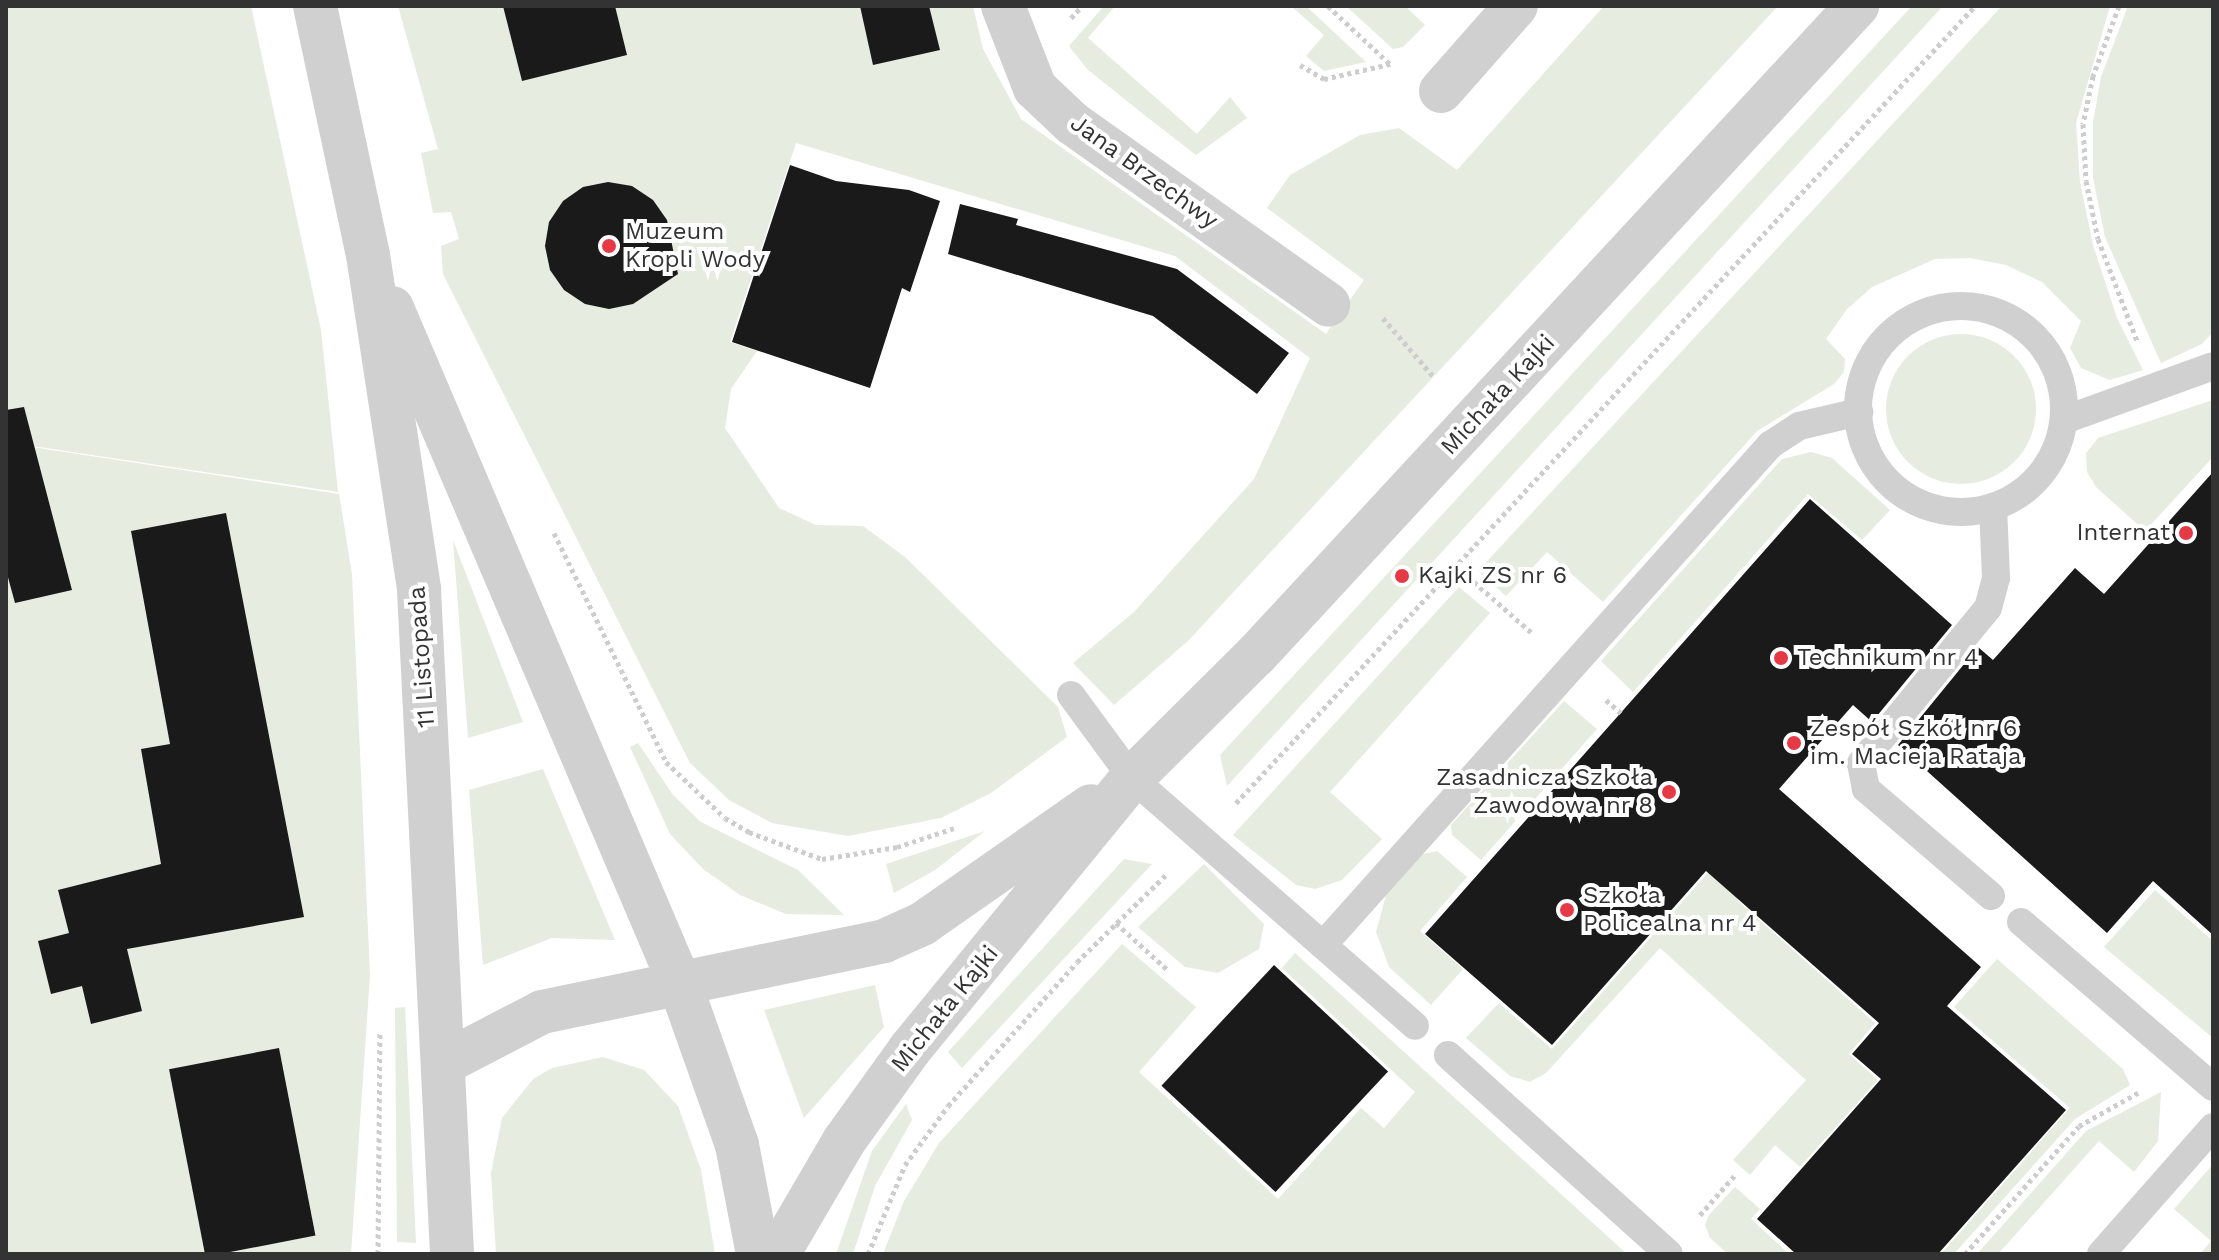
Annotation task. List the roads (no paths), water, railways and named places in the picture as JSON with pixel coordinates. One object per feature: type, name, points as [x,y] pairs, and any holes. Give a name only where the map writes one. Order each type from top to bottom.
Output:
[{"type":"street","name":"11 Listopada","points":[[315,6],[368,255],[419,590],[452,1254]]},
{"type":"street","name":"Jana Brzechwy","points":[[1003,6],[1035,88],[1072,123],[1328,304]]},
{"type":"street","points":[[1441,91],[1516,6]]},
{"type":"street","name":"Michała Kajki","points":[[778,1254],[844,1141],[910,1049],[1132,778],[1265,645],[1857,6]]},
{"type":"street","name":"11 Listopada","points":[[368,255],[680,984],[737,1145],[758,1254]]},
{"type":"street","name":"Michała Kajki","points":[[444,1063],[486,1037],[542,1012],[884,941],[922,924],[1132,778]]},
{"type":"lane","points":[[1957,306],[1986,309],[2036,339],[2058,377],[2064,420],[2041,474],[2020,494],[1993,507],[1964,512],[1935,509],[1908,498],[1868,455],[1859,412],[1865,370],[1881,344],[1928,311],[1957,306]]},
{"type":"lane","points":[[2064,420],[2160,389],[2213,366]]},
{"type":"lane","points":[[1323,945],[1770,445],[1799,426],[1859,412]]},
{"type":"lane","points":[[1991,896],[1866,789],[1861,763],[1988,608],[1996,578],[1993,507]]},
{"type":"lane","points":[[1071,695],[1132,778],[1415,1026]]},
{"type":"lane","points":[[2021,922],[2213,1087]]},
{"type":"lane","points":[[1448,1055],[1669,1254]]},
{"type":"lane","points":[[2101,1254],[2213,1127]]},
{"type":"place","name":"Muzeum Kropli Wody","points":[[609,246]]},
{"type":"place","name":"Internat","points":[[2186,533]]},
{"type":"place","name":"Kajki ZS nr 6","points":[[1402,576]]},
{"type":"place","name":"Technikum nr 4","points":[[1781,658]]},
{"type":"place","name":"Zespół Szkół nr 6 im. Macieja Rataja","points":[[1794,743]]},
{"type":"place","name":"Zasadnicza Szkoła Zawodowa nr 8","points":[[1669,792]]},
{"type":"place","name":"Szkoła Policealna nr 4","points":[[1567,910]]}]
